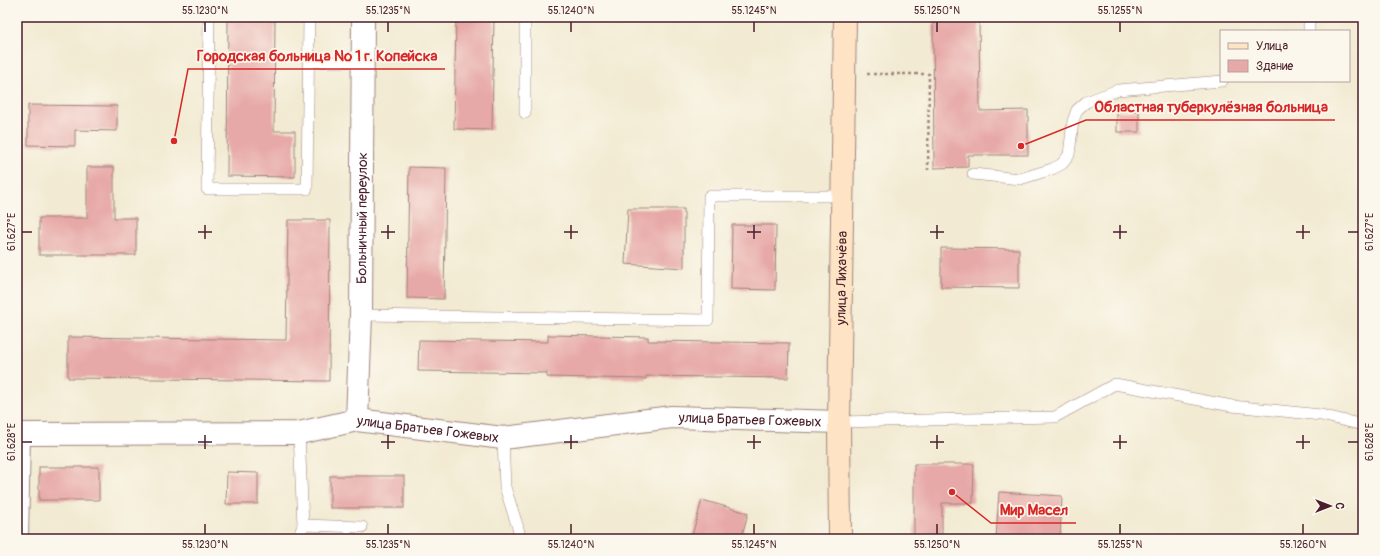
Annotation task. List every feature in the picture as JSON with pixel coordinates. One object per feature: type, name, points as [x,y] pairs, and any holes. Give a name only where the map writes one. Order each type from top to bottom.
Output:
[{"type":"main road","name":"улица Лихачёва","points":[[840,539],[839,422],[845,17]]},
{"type":"street","name":"Больничный переулок","points":[[357,420],[361,315],[363,17]]},
{"type":"street","name":"улица Братьев Гожевых","points":[[18,434],[299,433],[357,420],[503,438],[672,416],[839,422]]},
{"type":"street","points":[[17,539],[18,434]]},
{"type":"lane","points":[[209,17],[207,189],[307,189],[309,17]]},
{"type":"lane","points":[[525,17],[525,113]]},
{"type":"lane","points":[[1309,17],[1309,30]]},
{"type":"lane","points":[[309,62],[362,62]]},
{"type":"lane","points":[[973,174],[1020,179],[1052,169],[1062,164],[1069,155],[1073,121],[1077,110],[1086,102],[1118,90],[1220,81]]},
{"type":"lane","points":[[361,315],[708,320],[709,196],[842,196]]},
{"type":"lane","points":[[839,422],[1055,416],[1115,384],[1232,406],[1321,416],[1363,425]]},
{"type":"lane","points":[[298,539],[303,525],[299,433]]},
{"type":"lane","points":[[503,438],[505,487],[520,539]]},
{"type":"lane","points":[[303,525],[362,527]]},
{"type":"path","points":[[844,73],[929,74],[928,170]]},
{"type":"building","points":[[228,17],[275,17],[274,131],[295,131],[295,177],[227,176]]},
{"type":"building","points":[[456,17],[494,17],[492,130],[454,129]]},
{"type":"building","points":[[933,17],[979,17],[980,111],[1028,110],[1028,155],[968,155],[968,167],[934,168]]},
{"type":"building","points":[[28,105],[117,106],[117,131],[75,130],[75,146],[28,145]]},
{"type":"building","points":[[1117,111],[1139,111],[1139,132],[1117,132]]},
{"type":"building","points":[[87,167],[114,167],[114,218],[136,218],[136,255],[39,255],[39,218],[87,218]]},
{"type":"building","points":[[409,167],[446,168],[444,299],[407,298]]},
{"type":"building","points":[[628,209],[684,209],[684,268],[625,264]]},
{"type":"building","points":[[288,220],[330,220],[329,381],[68,378],[68,337],[286,340]]},
{"type":"building","points":[[732,225],[776,225],[775,290],[731,289]]},
{"type":"building","points":[[941,248],[1019,249],[1019,288],[941,287]]},
{"type":"building","points":[[548,335],[648,337],[648,341],[789,343],[788,378],[646,376],[646,379],[547,377],[547,373],[418,371],[419,340],[548,342]]},
{"type":"building","points":[[914,464],[974,464],[973,503],[942,503],[942,539],[914,539]]},
{"type":"building","points":[[39,467],[99,467],[99,500],[39,500]]},
{"type":"building","points":[[227,472],[258,473],[258,504],[226,504]]},
{"type":"building","points":[[330,476],[404,476],[404,508],[330,508]]},
{"type":"building","points":[[999,492],[1062,496],[1060,539],[996,539]]},
{"type":"building","points":[[702,500],[748,513],[741,539],[691,539]]},
{"type":"place","name":"Городская больница № 1 г. Копейска","points":[[174,141]]},
{"type":"place","name":"Областная туберкулёзная больница","points":[[1021,146]]},
{"type":"place","name":"Мир Масел","points":[[952,492]]}]
